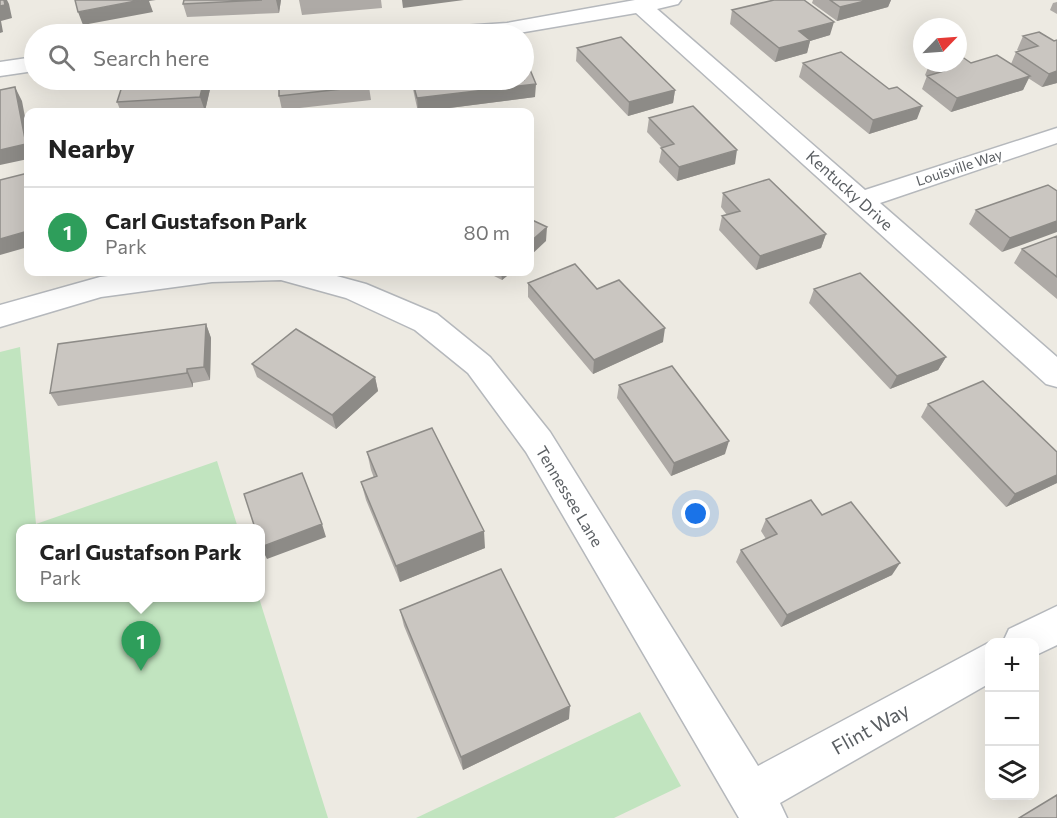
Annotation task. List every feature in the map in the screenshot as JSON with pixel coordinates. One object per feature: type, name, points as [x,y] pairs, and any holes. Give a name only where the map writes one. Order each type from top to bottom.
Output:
[{"type":"street","points":[[533,24],[642,7],[671,0]]},
{"type":"street","name":"Kentucky Drive","points":[[642,7],[1057,375]]},
{"type":"street","points":[[0,69],[24,65]]},
{"type":"street","name":"Louisville Way","points":[[862,200],[1057,135]]},
{"type":"street","points":[[0,316],[100,287],[182,276]]},
{"type":"street","name":"Tennessee Lane","points":[[302,276],[356,291],[426,322],[479,365],[538,442],[757,806]]},
{"type":"street","points":[[1031,638],[1057,624]]},
{"type":"street","name":"Flint Way","points":[[757,806],[985,664]]},
{"type":"green space","points":[[20,347],[36,524],[16,524],[16,602],[260,602],[328,818],[0,818],[0,352]]},
{"type":"green space","points":[[217,461],[237,524],[36,524]]},
{"type":"green space","points":[[640,712],[681,786],[614,818],[416,818]]},
{"type":"building","points":[[0,0],[4,0],[5,5],[0,6]]},
{"type":"building","points":[[75,0],[141,0],[78,12]]},
{"type":"building","points":[[184,0],[262,0],[183,4]]},
{"type":"building","points":[[774,0],[804,0],[834,22],[799,31],[810,40],[779,48],[732,10]]},
{"type":"building","points":[[830,0],[869,0],[840,7]]},
{"type":"building","points":[[1039,32],[1054,41],[1057,40],[1057,71],[1049,74],[1016,52],[1038,46],[1023,36]]},
{"type":"building","points":[[621,37],[675,90],[629,102],[577,48]]},
{"type":"building","points":[[841,52],[889,89],[897,87],[922,106],[873,120],[803,63]]},
{"type":"building","points":[[997,55],[1030,76],[957,98],[927,76],[941,72],[967,72],[967,60],[971,63]]},
{"type":"building","points":[[15,87],[24,144],[0,150],[0,90]]},
{"type":"building","points":[[121,90],[202,90],[200,97],[117,102]]},
{"type":"building","points":[[279,90],[333,90],[279,96]]},
{"type":"building","points":[[415,90],[485,90],[417,98]]},
{"type":"building","points":[[693,106],[737,150],[679,167],[661,148],[674,144],[649,118]]},
{"type":"building","points":[[24,174],[24,232],[0,239],[0,180]]},
{"type":"building","points":[[769,179],[826,234],[760,256],[722,216],[740,211],[723,193]]},
{"type":"building","points":[[1048,185],[1057,191],[1057,221],[1010,238],[976,210]]},
{"type":"building","points":[[534,221],[547,227],[534,238]]},
{"type":"building","points":[[1057,236],[1057,277],[1022,249]]},
{"type":"building","points":[[575,264],[597,289],[619,280],[665,328],[594,360],[528,283]]},
{"type":"building","points":[[860,273],[946,357],[897,376],[814,289]]},
{"type":"building","points":[[206,324],[204,367],[187,369],[187,373],[50,393],[58,344]]},
{"type":"building","points":[[296,329],[375,377],[332,415],[252,364]]},
{"type":"building","points":[[672,366],[729,441],[674,463],[619,385]]},
{"type":"building","points":[[983,381],[1057,452],[1057,475],[1015,494],[928,404]]},
{"type":"building","points":[[432,428],[484,531],[396,566],[361,482],[377,476],[367,452]]},
{"type":"building","points":[[302,473],[322,524],[265,545],[265,524],[254,524],[244,494]]},
{"type":"building","points":[[811,500],[822,515],[851,502],[900,563],[787,615],[741,550],[777,534],[766,519]]},
{"type":"building","points":[[501,569],[570,706],[461,757],[400,610]]},
{"type":"building","points":[[1057,795],[1057,818],[1019,818]]},
{"type":"place","name":"Carl Gustafson Park","points":[[141,671]]}]
